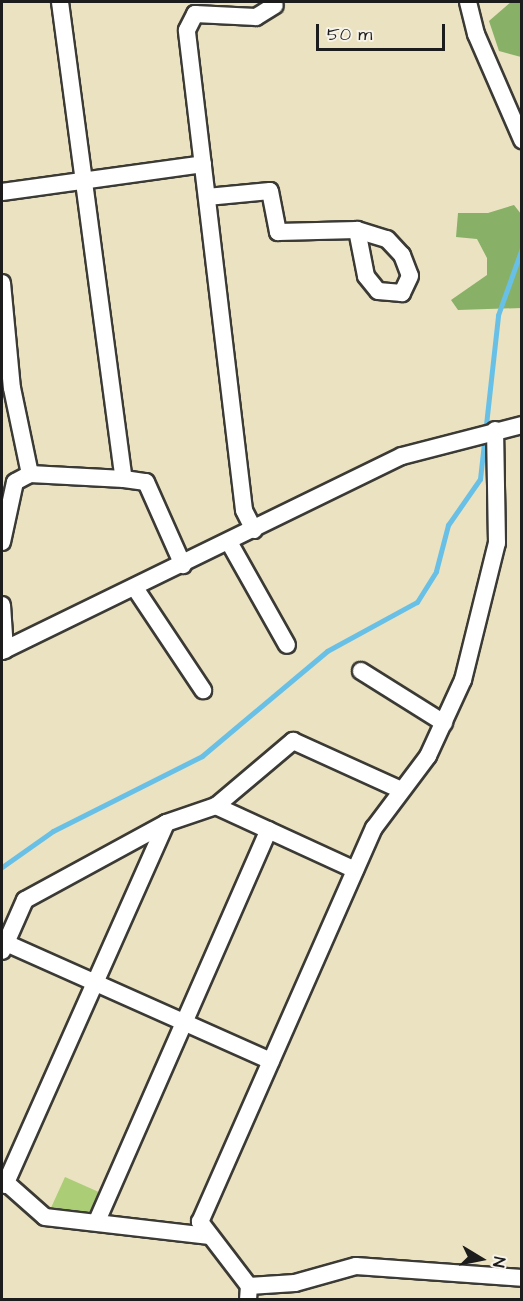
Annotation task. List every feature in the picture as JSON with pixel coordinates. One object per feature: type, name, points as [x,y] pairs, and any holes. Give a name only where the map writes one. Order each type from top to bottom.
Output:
[{"type":"street","points":[[60,2],[86,178],[124,479]]},
{"type":"street","points":[[468,2],[476,34],[522,140]]},
{"type":"street","points":[[254,530],[244,510],[188,20],[205,13],[265,15],[275,5]]},
{"type":"street","points":[[2,192],[86,178],[203,164]]},
{"type":"street","points":[[207,197],[270,191],[278,232],[357,230]]},
{"type":"street","points":[[2,283],[12,388],[30,474]]},
{"type":"street","points":[[2,605],[3,651],[254,530],[309,497],[402,456],[495,430],[522,425]]},
{"type":"street","points":[[495,430],[497,543],[463,680],[428,756],[374,828],[200,1222],[249,1293],[356,1266],[522,1278]]},
{"type":"street","points":[[2,542],[15,482],[30,474],[124,479],[146,482],[183,565]]},
{"type":"street","points":[[229,542],[287,645]]},
{"type":"street","points":[[135,588],[203,690]]},
{"type":"street","points":[[361,671],[444,723]]},
{"type":"street","points":[[271,1061],[96,983],[3,947],[25,900],[166,823],[216,806],[293,741],[401,790]]},
{"type":"street","points":[[216,806],[355,870]]},
{"type":"street","points":[[166,823],[96,983],[3,1182],[45,1217],[82,1224],[97,1221],[210,1236]]},
{"type":"street","points":[[97,1221],[186,1022],[268,830]]},
{"type":"green space","points":[[511,2],[521,2],[521,57],[499,51],[489,21]]},
{"type":"green space","points":[[514,205],[521,214],[521,308],[458,310],[451,300],[487,275],[487,258],[477,239],[456,237],[458,213],[488,213]]},
{"type":"green space","points":[[65,1177],[101,1193],[94,1212],[86,1216],[50,1210]]},
{"type":"waterway","points":[[522,151],[522,167]]},
{"type":"waterway","points":[[2,867],[53,831],[202,756],[327,651],[417,602],[436,571],[448,525],[480,479],[498,315],[522,248]]}]
